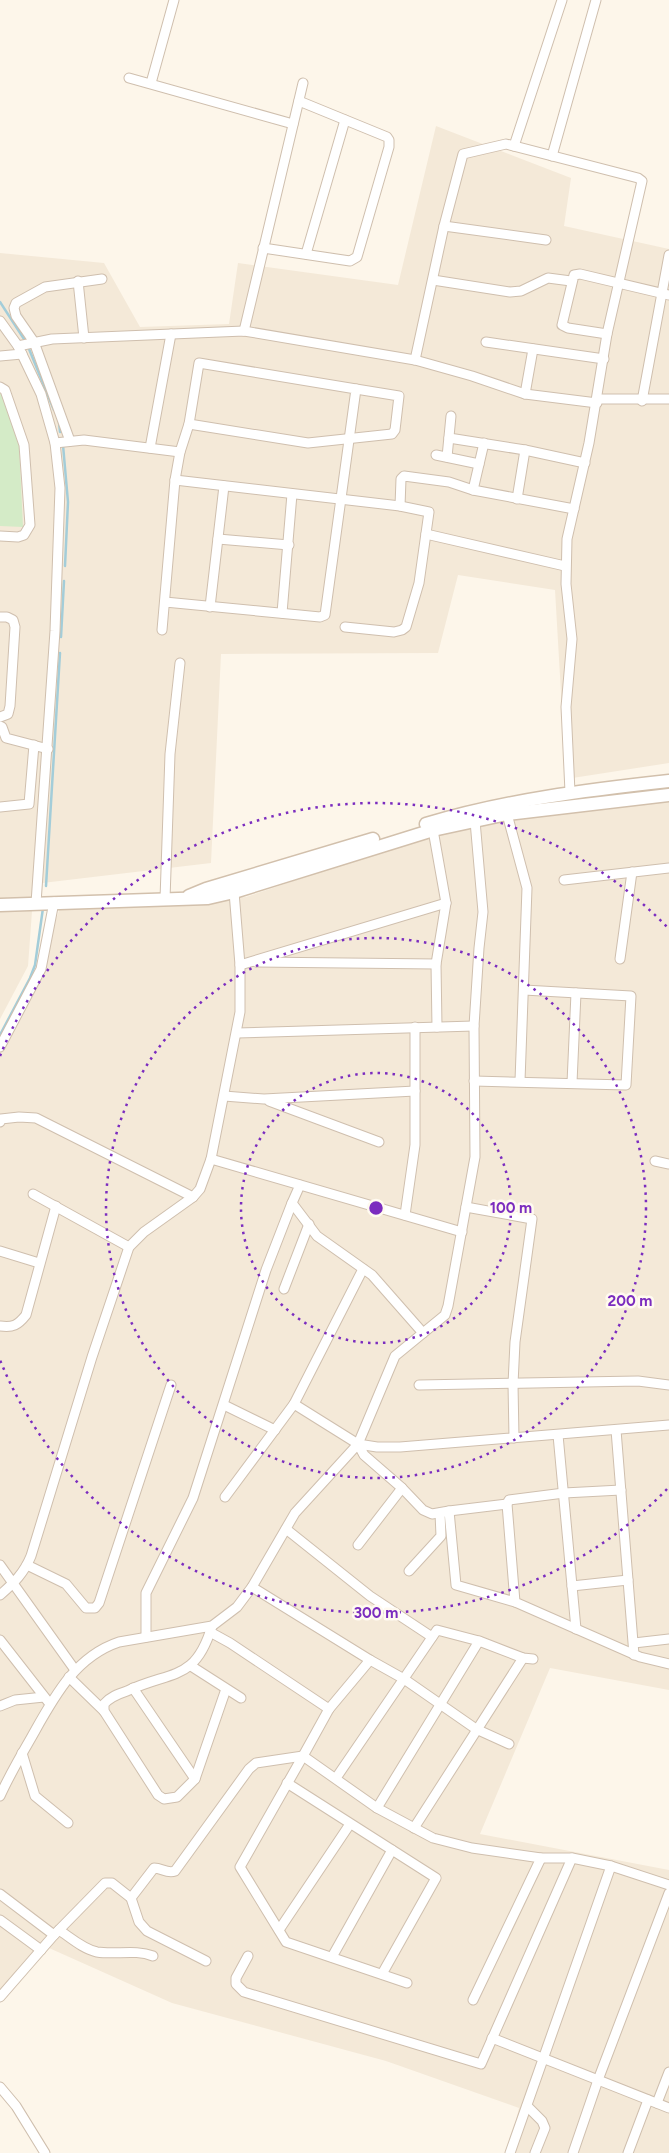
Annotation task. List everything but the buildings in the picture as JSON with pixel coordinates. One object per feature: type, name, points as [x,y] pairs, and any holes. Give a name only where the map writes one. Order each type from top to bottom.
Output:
[{"type":"main road","points":[[183,899],[206,889],[432,822],[504,804],[570,792],[669,782]]},
{"type":"main road","points":[[0,905],[208,898],[234,892],[433,830],[507,814],[669,795]]},
{"type":"street","points":[[151,83],[174,0]]},
{"type":"street","points":[[514,146],[562,0]]},
{"type":"street","points":[[552,156],[596,0]]},
{"type":"street","points":[[129,78],[293,124]]},
{"type":"street","points":[[244,331],[303,83]]},
{"type":"street","points":[[263,248],[350,261],[354,260],[359,254],[390,143],[387,138],[299,102]]},
{"type":"street","points":[[306,254],[345,120]]},
{"type":"street","points":[[415,360],[461,156],[466,152],[500,144],[514,146],[638,178],[642,181],[607,334],[585,463],[567,538],[565,566],[572,638],[566,706],[570,792]]},
{"type":"street","points":[[444,226],[546,240]]},
{"type":"street","points":[[642,401],[665,294],[669,255]]},
{"type":"street","points":[[607,334],[568,328],[562,324],[572,277],[576,274],[665,294]]},
{"type":"street","points":[[70,441],[34,342],[14,312],[16,303],[45,287],[102,278]]},
{"type":"street","points":[[433,280],[510,292],[521,291],[548,278],[571,281]]},
{"type":"street","points":[[78,281],[84,338]]},
{"type":"street","points":[[0,322],[20,350],[39,390],[55,443],[60,497],[55,631],[36,903]]},
{"type":"street","points":[[0,356],[20,350],[34,342],[244,331],[415,360],[472,376],[525,394],[597,401],[669,399]]},
{"type":"street","points":[[150,448],[172,334]]},
{"type":"street","points":[[486,342],[604,359]]},
{"type":"street","points":[[525,394],[533,349]]},
{"type":"street","points":[[162,630],[175,480],[180,452],[189,424],[199,362],[397,395],[399,399],[395,430],[392,434],[308,443],[189,424]]},
{"type":"street","points":[[0,387],[4,390],[24,446],[30,525],[24,535],[0,536]]},
{"type":"street","points":[[165,602],[320,618],[325,615],[356,389]]},
{"type":"street","points":[[447,457],[451,416]]},
{"type":"street","points":[[449,438],[525,450],[585,463]]},
{"type":"street","points":[[55,443],[84,440],[180,452]]},
{"type":"street","points":[[473,490],[484,443]]},
{"type":"street","points":[[517,499],[525,450]]},
{"type":"street","points":[[436,455],[479,464]]},
{"type":"street","points":[[400,506],[400,480],[404,476],[448,482],[473,490],[574,509]]},
{"type":"street","points":[[175,480],[400,506],[429,512],[419,583],[406,627],[394,632],[345,628]]},
{"type":"street","points":[[210,606],[224,486]]},
{"type":"street","points":[[282,613],[292,494]]},
{"type":"street","points":[[426,534],[565,566]]},
{"type":"street","points":[[218,539],[289,545]]},
{"type":"street","points":[[0,617],[7,617],[13,620],[14,628],[10,706],[8,714],[0,717]]},
{"type":"street","points":[[165,899],[170,754],[180,664]]},
{"type":"street","points":[[0,726],[6,738],[48,749]]},
{"type":"street","points":[[0,807],[29,804],[34,745]]},
{"type":"street","points":[[507,814],[527,888],[520,1081]]},
{"type":"street","points":[[104,1711],[104,1704],[109,1699],[191,1666],[196,1660],[211,1629],[237,1608],[252,1587],[295,1513],[358,1444],[395,1356],[445,1315],[475,1157],[474,1026],[479,948],[484,912],[475,821]]},
{"type":"street","points":[[433,830],[446,903],[436,964],[437,1027]]},
{"type":"street","points":[[564,880],[669,868]]},
{"type":"street","points":[[620,959],[632,872]]},
{"type":"street","points":[[0,1595],[13,1584],[27,1565],[129,1247],[144,1232],[200,1189],[211,1160],[240,1012],[243,964],[234,892]]},
{"type":"street","points":[[0,1047],[41,969],[54,902]]},
{"type":"street","points":[[243,964],[446,903]]},
{"type":"street","points":[[243,964],[436,964]]},
{"type":"street","points":[[474,1082],[520,1081],[626,1085],[631,996],[524,990]]},
{"type":"street","points":[[572,1083],[576,993]]},
{"type":"street","points":[[237,1033],[474,1026]]},
{"type":"street","points":[[405,1215],[416,1145],[415,1027]]},
{"type":"street","points":[[224,1096],[264,1099],[415,1092]]},
{"type":"street","points":[[264,1099],[379,1142]]},
{"type":"street","points":[[0,1120],[20,1117],[36,1118],[193,1196]]},
{"type":"street","points":[[211,1160],[462,1232]]},
{"type":"street","points":[[655,1161],[669,1164]]},
{"type":"street","points":[[146,1637],[146,1593],[193,1498],[266,1270],[300,1185]]},
{"type":"street","points":[[33,1194],[129,1247]]},
{"type":"street","points":[[292,1203],[317,1236],[372,1275],[423,1332]]},
{"type":"street","points":[[0,1326],[9,1327],[19,1324],[26,1316],[56,1206]]},
{"type":"street","points":[[466,1207],[532,1219],[515,1342],[513,1384],[514,1438]]},
{"type":"street","points":[[284,1289],[309,1224]]},
{"type":"street","points":[[0,1251],[39,1264]]},
{"type":"street","points":[[225,1498],[294,1404],[363,1269]]},
{"type":"street","points":[[420,1385],[638,1381],[669,1384]]},
{"type":"street","points":[[27,1565],[60,1579],[86,1608],[95,1608],[99,1603],[171,1385]]},
{"type":"street","points":[[224,1404],[275,1430]]},
{"type":"street","points":[[294,1404],[358,1444],[377,1447],[400,1447],[669,1426]]},
{"type":"street","points":[[616,1430],[634,1655]]},
{"type":"street","points":[[558,1435],[576,1628]]},
{"type":"street","points":[[358,1444],[364,1455],[402,1488],[423,1510],[432,1514],[508,1504]]},
{"type":"street","points":[[358,1545],[402,1488]]},
{"type":"street","points":[[514,1602],[508,1504],[512,1498],[621,1490]]},
{"type":"street","points":[[449,1511],[456,1585],[514,1602],[634,1655],[669,1664]]},
{"type":"street","points":[[409,1571],[441,1536],[440,1513]]},
{"type":"street","points":[[286,1529],[370,1596],[432,1637]]},
{"type":"street","points":[[0,1565],[72,1673],[104,1711],[158,1795],[164,1799],[177,1797],[194,1779],[226,1689]]},
{"type":"street","points":[[572,1586],[628,1580]]},
{"type":"street","points":[[252,1587],[404,1679],[476,1728],[508,1744]]},
{"type":"street","points":[[0,1796],[50,1704],[72,1673],[85,1661],[107,1646],[146,1637],[211,1629],[329,1709]]},
{"type":"street","points":[[336,1778],[437,1630],[480,1641],[533,1660]]},
{"type":"street","points":[[634,1643],[669,1639]]},
{"type":"street","points":[[0,1640],[50,1704]]},
{"type":"street","points":[[377,1808],[480,1641]]},
{"type":"street","points":[[414,1828],[476,1728],[523,1658]]},
{"type":"street","points":[[370,1660],[329,1709],[240,1867],[286,1942],[407,1982]]},
{"type":"street","points":[[191,1666],[242,1698]]},
{"type":"street","points":[[133,1688],[194,1779]]},
{"type":"street","points":[[0,1706],[15,1700],[44,1696]]},
{"type":"street","points":[[22,1753],[36,1796],[68,1823]]},
{"type":"street","points":[[131,1898],[154,1868],[167,1872],[175,1871],[249,1768],[256,1764],[303,1756],[377,1808],[433,1838],[452,1844],[541,1858],[572,1858],[611,1866],[669,1885]]},
{"type":"street","points":[[287,1783],[436,1878],[382,1974]]},
{"type":"street","points":[[279,1930],[350,1824]]},
{"type":"street","points":[[332,1957],[392,1850]]},
{"type":"street","points":[[473,2000],[541,1858]]},
{"type":"street","points":[[248,1956],[236,1978],[236,1984],[244,1992],[481,2064],[572,1858]]},
{"type":"street","points":[[510,2153],[611,1866]]},
{"type":"street","points":[[0,1997],[57,1932],[105,1883],[112,1884],[131,1898],[139,1922],[147,1931],[206,1961]]},
{"type":"street","points":[[572,2153],[669,1893]]},
{"type":"street","points":[[0,1894],[57,1932],[84,1947],[97,1952],[138,1952],[153,1956]]},
{"type":"street","points":[[0,1920],[41,1950]]},
{"type":"street","points":[[492,2038],[669,2108]]},
{"type":"street","points":[[658,2104],[669,2072]]},
{"type":"street","points":[[0,2086],[16,2106],[45,2153]]},
{"type":"street","points":[[628,2153],[648,2100]]},
{"type":"street","points":[[527,2106],[542,2121],[545,2128],[535,2153]]},
{"type":"shaded area","points":[[436,126],[571,178],[564,226],[669,249],[669,763],[566,779],[555,590],[458,575],[438,653],[221,654],[211,863],[34,884],[28,966],[0,1019],[0,253],[104,263],[140,327],[229,324],[238,263],[398,285]]},
{"type":"shaded area","points":[[669,797],[669,1690],[550,1668],[480,1834],[669,1870],[669,2153],[508,2153],[519,2108],[386,2061],[172,2003],[49,1948],[0,2000],[0,1050],[27,999],[60,908],[246,897],[476,820]]},
{"type":"green space","points":[[0,394],[3,394],[19,443],[23,527],[0,526]]},
{"type":"waterway","points":[[0,302],[24,339]]},
{"type":"waterway","points":[[29,349],[54,410]]},
{"type":"waterway","points":[[59,422],[60,432]]},
{"type":"waterway","points":[[63,445],[68,502],[65,566]]},
{"type":"waterway","points":[[61,637],[64,581]]},
{"type":"waterway","points":[[46,886],[60,653]]},
{"type":"waterway","points":[[0,1035],[35,965],[43,908]]}]
